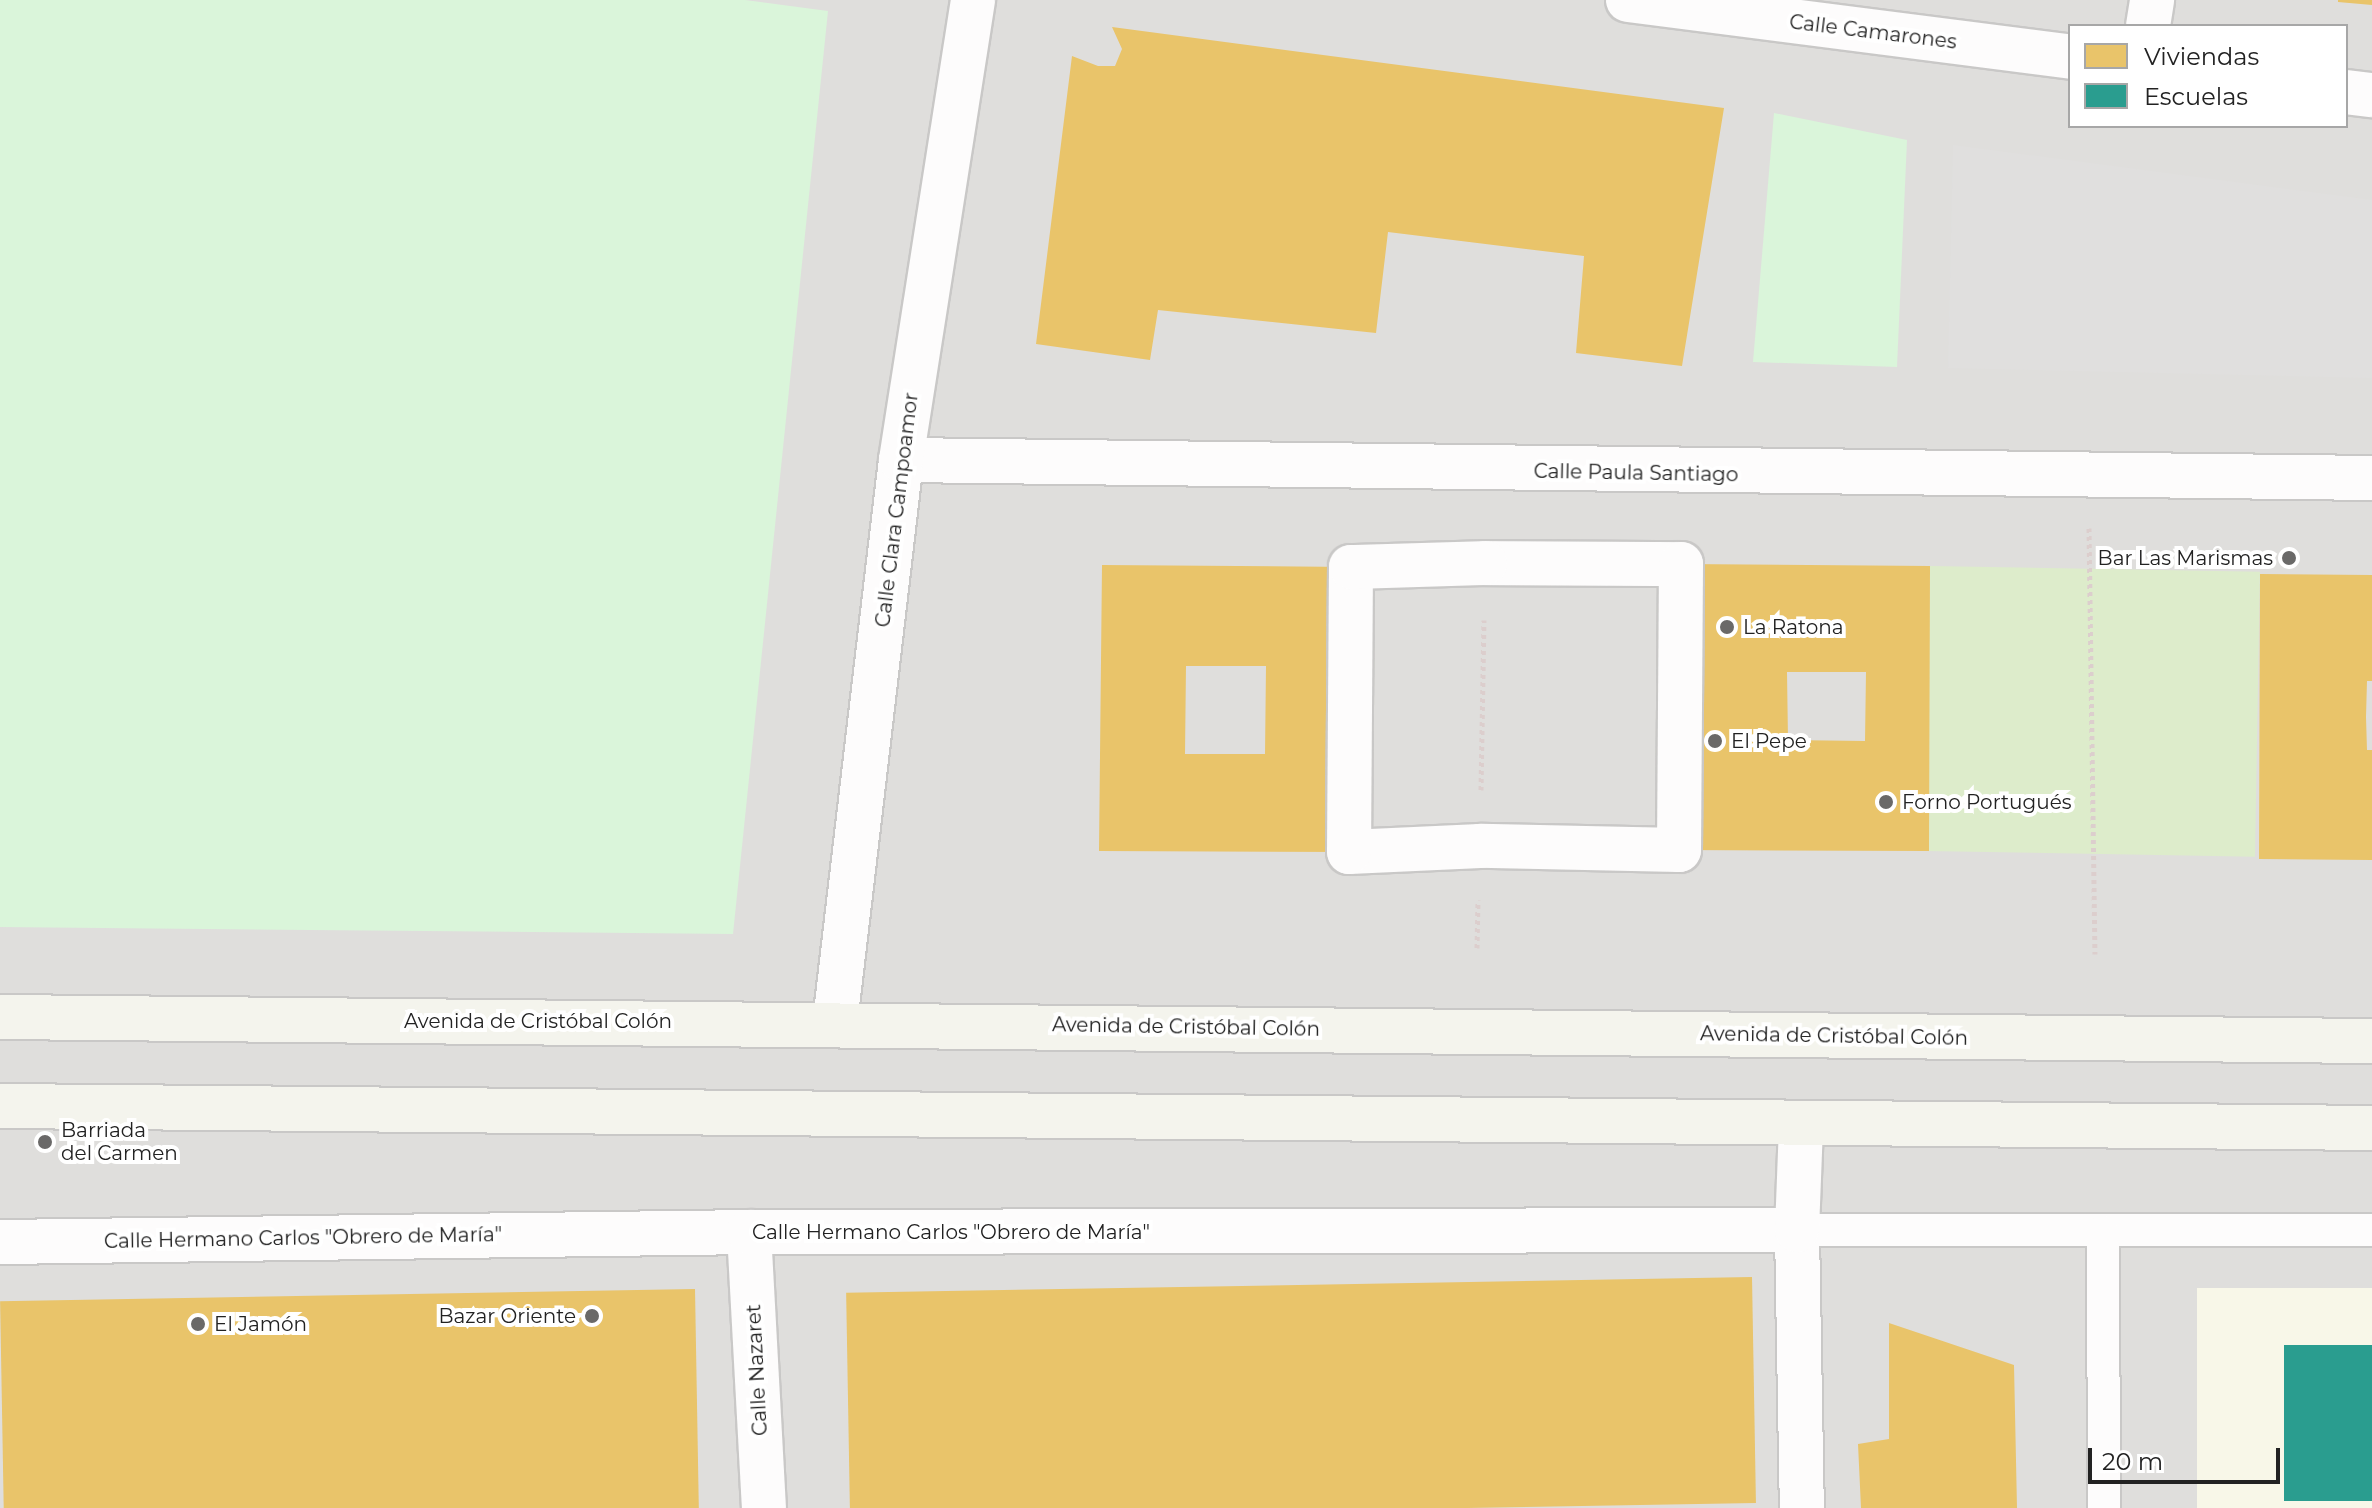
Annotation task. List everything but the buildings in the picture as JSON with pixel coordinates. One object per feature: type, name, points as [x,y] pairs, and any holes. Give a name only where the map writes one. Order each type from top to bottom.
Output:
[{"type":"main road","name":"Avenida de Cristóbal Colón","points":[[0,1017],[835,1022],[2372,1041]]},
{"type":"main road","points":[[0,1106],[1126,1114],[1801,1126],[2372,1128]]},
{"type":"street","name":"Calle Clara Campoamor","points":[[835,1022],[901,460],[973,0]]},
{"type":"street","name":"Calle Camarones","points":[[1628,0],[2068,57]]},
{"type":"street","points":[[2148,24],[2152,0]]},
{"type":"street","points":[[2348,92],[2372,95]]},
{"type":"street","name":"Calle Paula Santiago","points":[[901,460],[2372,478]]},
{"type":"street","points":[[1485,563],[1681,564],[1679,850],[1480,846],[1349,852],[1351,567],[1485,563]]},
{"type":"street","points":[[1801,1126],[1797,1230],[1802,1508]]},
{"type":"street","name":"Calle Hermano Carlos \"Obrero de María\"","points":[[0,1242],[749,1232],[1797,1230]]},
{"type":"street","name":"Calle Nazaret","points":[[749,1232],[764,1508]]},
{"type":"lane","points":[[1797,1230],[2372,1230]]},
{"type":"lane","points":[[2103,1232],[2104,1508]]},
{"type":"path","points":[[2088,511],[2095,954]]},
{"type":"path","points":[[1477,948],[1485,563]]},
{"type":"shaded area","points":[[0,0],[2372,0],[2372,1508],[0,1508]]},
{"type":"shaded area","points":[[1953,145],[2372,200],[2372,378],[1948,368]]},
{"type":"shaded area","points":[[2197,1288],[2372,1288],[2372,1508],[2197,1508]]},
{"type":"green space","points":[[0,0],[745,0],[828,11],[733,934],[0,927]]},
{"type":"green space","points":[[1774,113],[1907,140],[1897,367],[1753,362]]},
{"type":"green space","points":[[1930,566],[2260,572],[2255,857],[1925,851]]},
{"type":"place","name":"Bar Las Marismas","points":[[2289,558]]},
{"type":"place","name":"La Ratona","points":[[1727,627]]},
{"type":"place","name":"El Pepe","points":[[1715,741]]},
{"type":"place","name":"Forno Portugués","points":[[1886,802]]},
{"type":"place","name":"Barriada del Carmen","points":[[45,1142]]},
{"type":"place","name":"Bazar Oriente","points":[[592,1316]]},
{"type":"place","name":"El Jamón","points":[[198,1324]]}]
